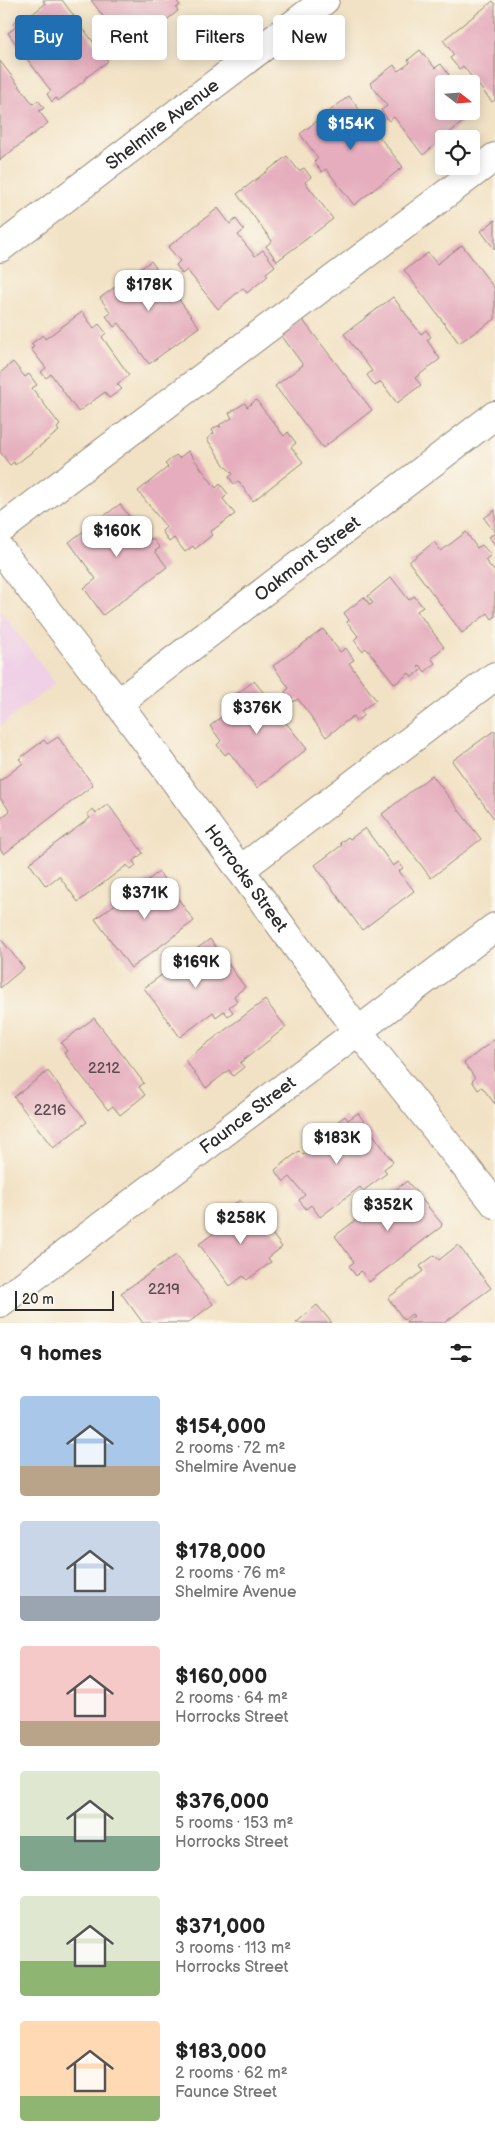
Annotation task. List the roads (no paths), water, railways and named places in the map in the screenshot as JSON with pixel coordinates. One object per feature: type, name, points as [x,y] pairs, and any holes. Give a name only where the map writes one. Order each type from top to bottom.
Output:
[{"type":"street","name":"Shelmire Avenue","points":[[0,248],[325,0]]},
{"type":"street","points":[[0,530],[495,157]]},
{"type":"street","name":"Oakmont Street","points":[[118,703],[495,415]]},
{"type":"street","name":"Horrocks Street","points":[[0,549],[118,703],[358,1031],[494,1201]]},
{"type":"street","points":[[240,870],[495,676]]},
{"type":"street","name":"Faunce Street","points":[[0,1303],[495,927]]}]
